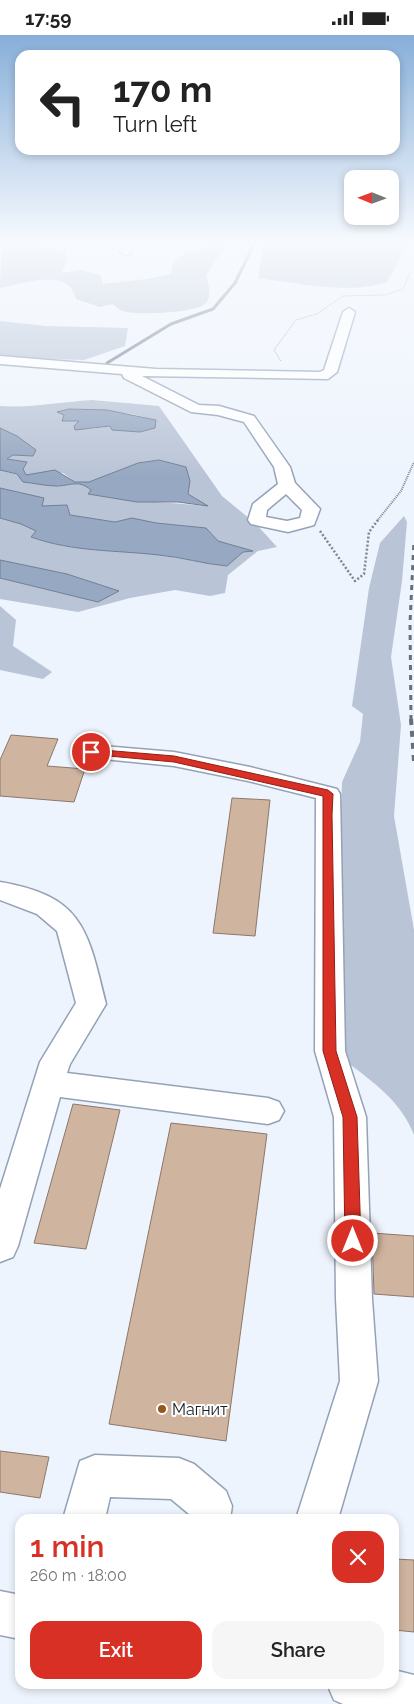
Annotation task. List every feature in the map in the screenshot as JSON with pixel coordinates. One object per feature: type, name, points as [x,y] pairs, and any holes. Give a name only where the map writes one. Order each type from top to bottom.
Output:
[{"type":"street","points":[[0,360],[119,371],[322,376],[330,372],[347,320]]},
{"type":"street","points":[[119,371],[196,409],[219,411],[249,419],[282,467],[287,485],[311,509],[308,521],[288,527],[257,520],[259,507],[287,485]]},
{"type":"street","points":[[91,752],[174,759],[328,794],[326,815],[330,1051],[350,1117],[354,1299],[359,1381],[319,1514]]},
{"type":"street","points":[[0,891],[12,892],[41,904],[68,925],[91,1004],[55,1062],[0,1246]]},
{"type":"street","points":[[0,909],[41,904]]},
{"type":"street","points":[[49,1083],[268,1111]]},
{"type":"street","points":[[0,1613],[15,1616]]},
{"type":"street","points":[[373,1689],[414,1698]]},
{"type":"lane","points":[[85,1514],[95,1476],[179,1479],[210,1506],[209,1514]]},
{"type":"path","points":[[308,521],[324,534],[355,581],[364,574],[369,532],[401,491],[414,462]]},
{"type":"shaded area","points":[[0,321],[46,326],[128,328],[125,346],[84,360],[0,357]]},
{"type":"shaded area","points":[[92,400],[159,406],[222,496],[256,524],[277,547],[258,551],[228,575],[225,593],[210,596],[175,590],[130,598],[78,612],[0,599],[0,578],[98,602],[118,591],[67,574],[0,560],[0,518],[37,531],[31,537],[64,546],[169,556],[226,566],[243,552],[251,551],[218,541],[206,528],[156,523],[132,518],[115,522],[70,515],[67,505],[41,506],[44,498],[0,488],[0,470],[58,486],[69,482],[86,486],[92,490],[89,494],[104,497],[207,506],[188,494],[190,481],[159,460],[138,463],[89,482],[75,482],[63,473],[26,475],[23,469],[27,462],[7,460],[13,455],[33,456],[0,428],[0,406],[35,406]],"holes":[[[83,409],[132,414],[156,420],[90,429],[80,421],[63,421],[64,415],[58,412]]]},
{"type":"shaded area","points":[[69,409],[107,410],[156,420],[155,428],[140,432],[112,430],[110,426],[75,430],[74,426],[79,421],[62,421],[64,415],[57,412]]},
{"type":"shaded area","points":[[0,428],[17,436],[36,450],[33,456],[13,455],[7,459],[27,462],[23,469],[26,475],[55,470],[75,482],[89,482],[138,463],[159,460],[186,467],[190,481],[188,494],[208,506],[178,502],[137,502],[88,494],[91,490],[78,484],[52,486],[23,482],[17,474],[0,470]]},
{"type":"shaded area","points":[[0,488],[44,498],[42,506],[67,505],[70,515],[115,522],[132,518],[156,523],[206,528],[218,541],[253,551],[243,552],[227,566],[168,556],[78,548],[47,542],[31,537],[36,531],[0,518]]},
{"type":"shaded area","points":[[404,516],[407,522],[402,581],[391,657],[401,725],[394,816],[414,930],[414,1135],[402,1112],[394,1102],[377,1085],[347,1062],[335,1002],[342,782],[360,742],[363,714],[352,706],[369,588],[380,543]]},
{"type":"shaded area","points":[[0,560],[67,574],[119,591],[98,602],[0,578]]},
{"type":"shaded area","points":[[0,606],[16,620],[13,646],[52,672],[43,679],[0,670]]},
{"type":"building","points":[[11,735],[58,739],[47,766],[85,769],[74,802],[0,796],[0,760]]},
{"type":"building","points":[[232,798],[270,800],[255,936],[213,933]]},
{"type":"building","points":[[73,1104],[120,1110],[86,1249],[34,1243]]},
{"type":"building","points":[[171,1123],[267,1134],[226,1441],[109,1424]]},
{"type":"building","points":[[372,1233],[414,1236],[414,1297],[374,1294]]},
{"type":"building","points":[[0,1451],[49,1457],[40,1498],[0,1492]]},
{"type":"building","points":[[399,1559],[414,1560],[414,1632],[399,1630]]},
{"type":"waterway","points":[[107,363],[171,324],[183,320]]},
{"type":"railway","points":[[411,720],[410,623],[414,540]]},
{"type":"railway","points":[[411,719],[414,761]]},
{"type":"place","name":"Магнит","points":[[162,1409]]},
{"type":"route","points":[[91,752],[174,759],[250,774],[328,794],[326,815],[330,1051],[350,1117],[353,1241]]}]
